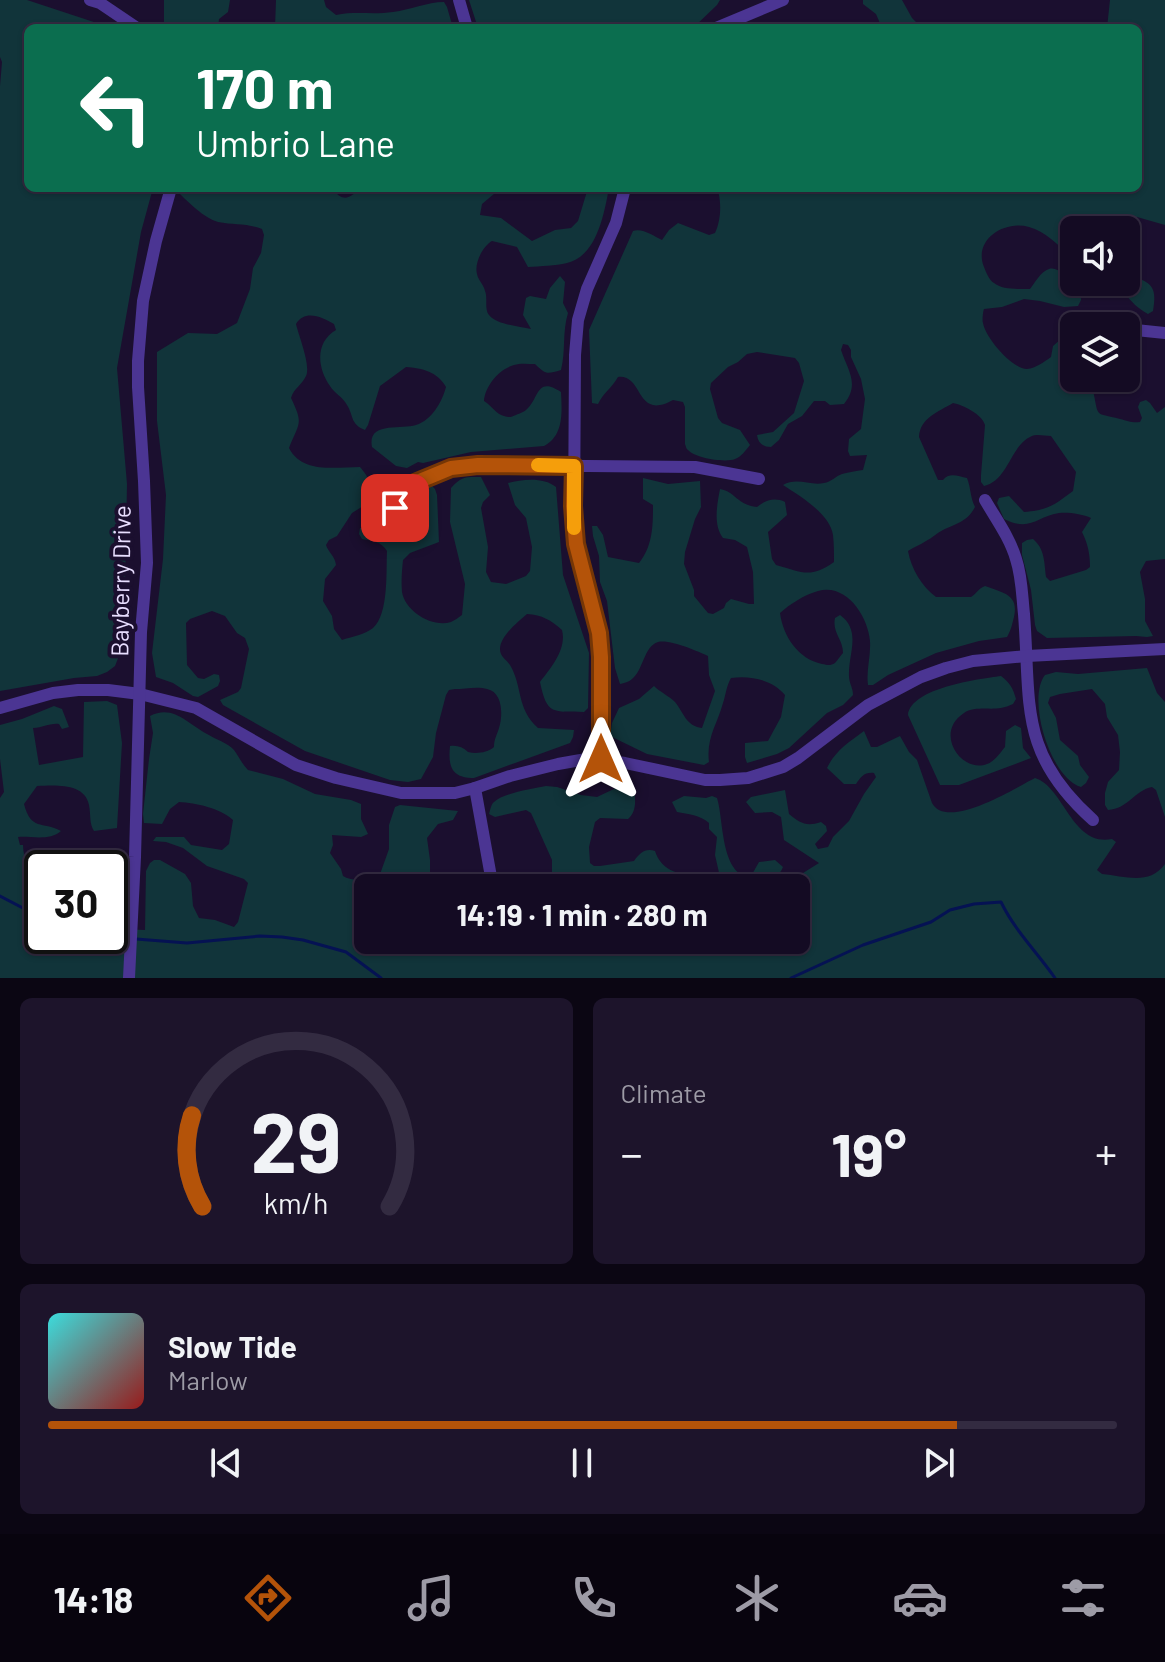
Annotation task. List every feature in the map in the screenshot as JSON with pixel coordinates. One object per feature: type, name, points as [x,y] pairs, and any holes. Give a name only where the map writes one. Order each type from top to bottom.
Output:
[{"type":"street","points":[[90,0],[100,3],[131,24]]},
{"type":"street","points":[[459,0],[466,24]]},
{"type":"street","points":[[726,24],[783,0]]},
{"type":"street","name":"Bayberry Drive","points":[[129,978],[141,632],[147,563],[138,361],[143,301],[170,192]]},
{"type":"street","points":[[601,759],[599,633],[576,544],[573,506],[575,355],[578,320],[587,289],[616,223],[624,192]]},
{"type":"street","points":[[1140,330],[1165,333]]},
{"type":"street","points":[[395,508],[410,485],[451,468],[478,465],[695,467],[759,479]]},
{"type":"street","points":[[985,500],[1016,559],[1027,656],[1028,710],[1040,752],[1053,777],[1093,820]]},
{"type":"street","points":[[0,708],[66,691],[108,690],[140,694],[196,708],[296,765],[336,778],[401,793],[455,793],[510,776],[592,758],[705,780],[748,778],[772,772],[798,758],[868,705],[921,677],[946,668],[973,661],[1027,656],[1165,649]]},
{"type":"street","points":[[475,788],[490,874]]},
{"type":"green space","points":[[0,0],[27,0],[100,24],[24,24],[24,192],[152,192],[141,232],[117,368],[127,484],[124,643],[115,666],[97,676],[0,691],[2,62]]},
{"type":"green space","points":[[164,0],[230,0],[228,12],[219,19],[218,24],[164,24]]},
{"type":"green space","points":[[276,0],[324,0],[326,7],[336,15],[393,12],[444,2],[452,24],[275,24]]},
{"type":"green space","points":[[469,0],[720,0],[697,24],[477,24]]},
{"type":"green space","points":[[863,0],[902,0],[918,24],[880,24],[876,14],[863,4]]},
{"type":"green space","points":[[1110,0],[1165,0],[1165,225],[1140,216],[1060,216],[1060,247],[1036,229],[1010,226],[1001,229],[983,248],[984,267],[992,282],[1006,288],[1030,289],[1043,273],[1054,269],[1060,272],[1060,296],[1080,296],[1081,300],[1078,306],[1064,307],[1024,299],[1002,307],[984,309],[983,320],[985,329],[1000,351],[1021,368],[1037,366],[1051,357],[1053,346],[1060,340],[1060,392],[1093,392],[1099,413],[1140,422],[1140,402],[1146,400],[1157,413],[1165,407],[1165,559],[1146,561],[1140,572],[1145,621],[1153,636],[1047,638],[1037,631],[1022,543],[1033,539],[1040,547],[1046,577],[1050,581],[1086,570],[1090,567],[1090,558],[1082,532],[1091,518],[1059,513],[1027,524],[1013,523],[1004,519],[997,503],[999,498],[1009,496],[1024,512],[1045,508],[1073,491],[1076,472],[1051,436],[1034,435],[1019,447],[999,477],[984,486],[981,475],[985,425],[976,414],[953,403],[926,420],[919,437],[938,480],[951,475],[967,478],[975,507],[965,519],[908,551],[918,577],[936,597],[971,597],[985,586],[1012,599],[1015,609],[1007,637],[936,653],[868,685],[870,641],[865,622],[847,597],[838,592],[818,591],[780,613],[784,630],[799,652],[813,661],[830,665],[843,653],[835,618],[840,615],[847,621],[852,636],[849,676],[853,695],[843,705],[827,713],[789,748],[747,763],[745,743],[768,741],[781,717],[785,695],[768,682],[746,677],[731,678],[729,681],[711,739],[709,762],[704,765],[647,754],[610,736],[619,708],[639,699],[654,686],[675,702],[689,722],[702,728],[715,691],[709,675],[708,656],[669,642],[653,644],[636,675],[620,684],[592,526],[597,526],[603,535],[608,557],[639,563],[650,542],[653,520],[653,505],[643,499],[643,478],[668,484],[700,481],[701,507],[685,552],[684,564],[694,596],[708,613],[713,614],[724,608],[731,599],[754,604],[753,572],[747,547],[723,538],[718,527],[720,489],[750,506],[757,507],[774,500],[785,502],[787,515],[768,532],[772,559],[776,565],[799,572],[818,571],[834,562],[831,527],[813,506],[783,485],[793,482],[824,483],[842,474],[863,470],[867,455],[850,456],[848,451],[849,439],[861,429],[865,399],[851,350],[843,344],[841,350],[852,384],[849,397],[844,404],[814,401],[802,416],[788,424],[771,447],[761,444],[757,435],[773,432],[794,413],[804,381],[795,358],[757,352],[747,354],[711,383],[718,418],[722,423],[740,430],[750,445],[735,459],[718,460],[687,450],[683,402],[673,400],[652,405],[626,378],[618,377],[598,404],[592,403],[589,330],[633,231],[644,231],[662,240],[678,223],[709,235],[715,233],[720,211],[718,192],[1142,192],[1142,24],[1107,24]]},
{"type":"green space","points":[[178,192],[335,192],[346,198],[356,192],[496,192],[482,204],[480,215],[501,218],[532,241],[555,230],[571,228],[578,221],[587,192],[608,192],[597,233],[586,252],[577,259],[562,264],[528,267],[517,247],[492,241],[478,260],[477,274],[484,289],[489,315],[497,321],[515,326],[531,329],[523,315],[526,298],[546,299],[560,276],[565,282],[563,303],[568,313],[561,370],[547,373],[535,364],[508,367],[490,384],[484,401],[498,413],[510,417],[527,409],[543,387],[561,392],[558,430],[551,442],[544,446],[471,452],[418,462],[407,468],[396,466],[372,447],[375,433],[386,428],[416,425],[427,419],[442,399],[446,387],[443,382],[429,372],[406,367],[380,386],[365,430],[355,422],[345,402],[322,371],[321,348],[336,330],[334,324],[309,316],[296,324],[307,371],[291,398],[299,423],[289,448],[302,462],[311,465],[360,467],[366,475],[370,492],[368,503],[352,513],[337,536],[326,545],[336,565],[325,579],[323,601],[332,616],[334,629],[342,640],[358,635],[373,628],[382,613],[387,551],[379,543],[362,539],[360,528],[371,528],[397,540],[401,538],[418,518],[421,491],[431,485],[435,489],[439,542],[410,553],[403,560],[402,592],[408,606],[420,616],[436,623],[451,622],[462,615],[465,584],[450,522],[451,488],[464,478],[481,477],[490,495],[481,508],[488,547],[486,572],[491,582],[506,584],[526,576],[530,571],[532,547],[526,518],[515,505],[508,483],[533,480],[551,484],[556,487],[563,575],[589,653],[588,708],[584,712],[558,711],[545,701],[540,682],[557,658],[563,637],[562,630],[554,623],[527,614],[506,634],[500,649],[514,673],[523,705],[531,720],[538,728],[574,730],[570,743],[474,778],[460,776],[451,765],[450,746],[471,753],[488,751],[494,747],[500,723],[499,699],[492,691],[475,688],[449,690],[446,695],[433,757],[421,779],[408,782],[390,780],[305,751],[223,705],[220,700],[241,688],[249,649],[245,638],[237,633],[225,616],[212,611],[186,623],[187,665],[198,678],[219,675],[218,686],[198,697],[156,677],[152,653],[163,559],[166,495],[157,421],[157,352],[188,333],[217,334],[237,323],[250,289],[264,235],[262,229],[218,222],[196,209]]},
{"type":"green space","points":[[1140,280],[1150,286],[1154,295],[1153,311],[1148,314],[1126,296],[1140,296]]},
{"type":"green space","points":[[1147,668],[1157,693],[1165,702],[1165,817],[1156,790],[1152,787],[1115,809],[1108,810],[1105,805],[1108,782],[1119,770],[1120,752],[1118,735],[1107,717],[1105,704],[1092,689],[1050,697],[1048,703],[1056,718],[1060,740],[1078,756],[1080,765],[1089,777],[1081,787],[1060,770],[1051,754],[1040,719],[1038,702],[1045,675]]},
{"type":"green space","points":[[1001,676],[1014,692],[1016,699],[1013,704],[964,713],[955,721],[951,731],[954,750],[968,763],[978,766],[987,764],[1005,747],[1006,731],[1015,725],[1021,728],[1023,748],[1031,758],[959,785],[940,785],[908,715],[912,706],[921,698],[947,686]]},
{"type":"green space","points":[[107,701],[117,705],[122,743],[117,828],[94,831],[86,798],[76,789],[37,786],[24,804],[27,813],[34,822],[61,831],[46,837],[18,837],[24,852],[24,954],[128,954],[128,929],[145,930],[146,871],[154,860],[160,860],[185,874],[191,883],[193,906],[199,918],[234,927],[238,922],[248,883],[244,879],[207,866],[183,848],[153,841],[156,837],[184,837],[191,845],[222,850],[229,844],[233,820],[208,807],[179,802],[170,809],[162,824],[144,823],[153,733],[150,716],[166,712],[228,745],[248,770],[283,779],[315,794],[361,804],[361,819],[368,834],[361,837],[332,835],[330,853],[343,876],[354,879],[354,954],[810,954],[810,874],[801,874],[819,863],[784,840],[781,817],[772,812],[755,813],[746,802],[751,797],[785,790],[789,814],[804,823],[821,822],[826,826],[827,831],[815,844],[818,849],[828,847],[849,821],[876,777],[874,773],[868,773],[856,784],[844,784],[827,768],[838,752],[864,731],[871,747],[900,736],[917,760],[932,803],[940,810],[952,812],[982,805],[1035,778],[1054,792],[1087,834],[1116,842],[1097,870],[1102,874],[1144,877],[1159,871],[1165,864],[1165,978],[0,978],[0,798],[4,792],[0,725],[54,706],[62,709],[69,727],[62,729],[55,724],[33,728],[39,765],[83,757],[84,702]]},
{"type":"green space","points":[[546,786],[597,797],[628,786],[635,795],[633,813],[628,819],[600,818],[595,822],[589,847],[590,863],[600,866],[634,861],[643,852],[651,850],[667,868],[685,874],[552,874],[552,860],[531,813],[526,810],[495,817],[489,814],[492,804],[498,799]]},
{"type":"green space","points":[[684,796],[717,798],[728,856],[740,874],[719,874],[715,855],[717,837],[709,829],[709,823],[694,815],[677,812],[672,802]]},
{"type":"green space","points":[[395,807],[458,811],[453,820],[438,824],[427,838],[430,874],[380,874],[389,849],[389,825]]},
{"type":"green space","points":[[775,860],[783,867],[779,874],[752,874],[759,862]]},
{"type":"waterway","points":[[0,896],[24,909]]},
{"type":"waterway","points":[[791,978],[863,945],[931,922],[950,910],[1001,902],[1019,932],[1055,978]]},
{"type":"waterway","points":[[136,939],[187,943],[260,936],[303,940],[346,952],[381,978]]},
{"type":"slow traffic","points":[[538,465],[574,466],[574,528]]},
{"type":"route","points":[[395,508],[410,485],[451,468],[478,465],[574,466],[576,544],[599,633],[601,759]]}]
